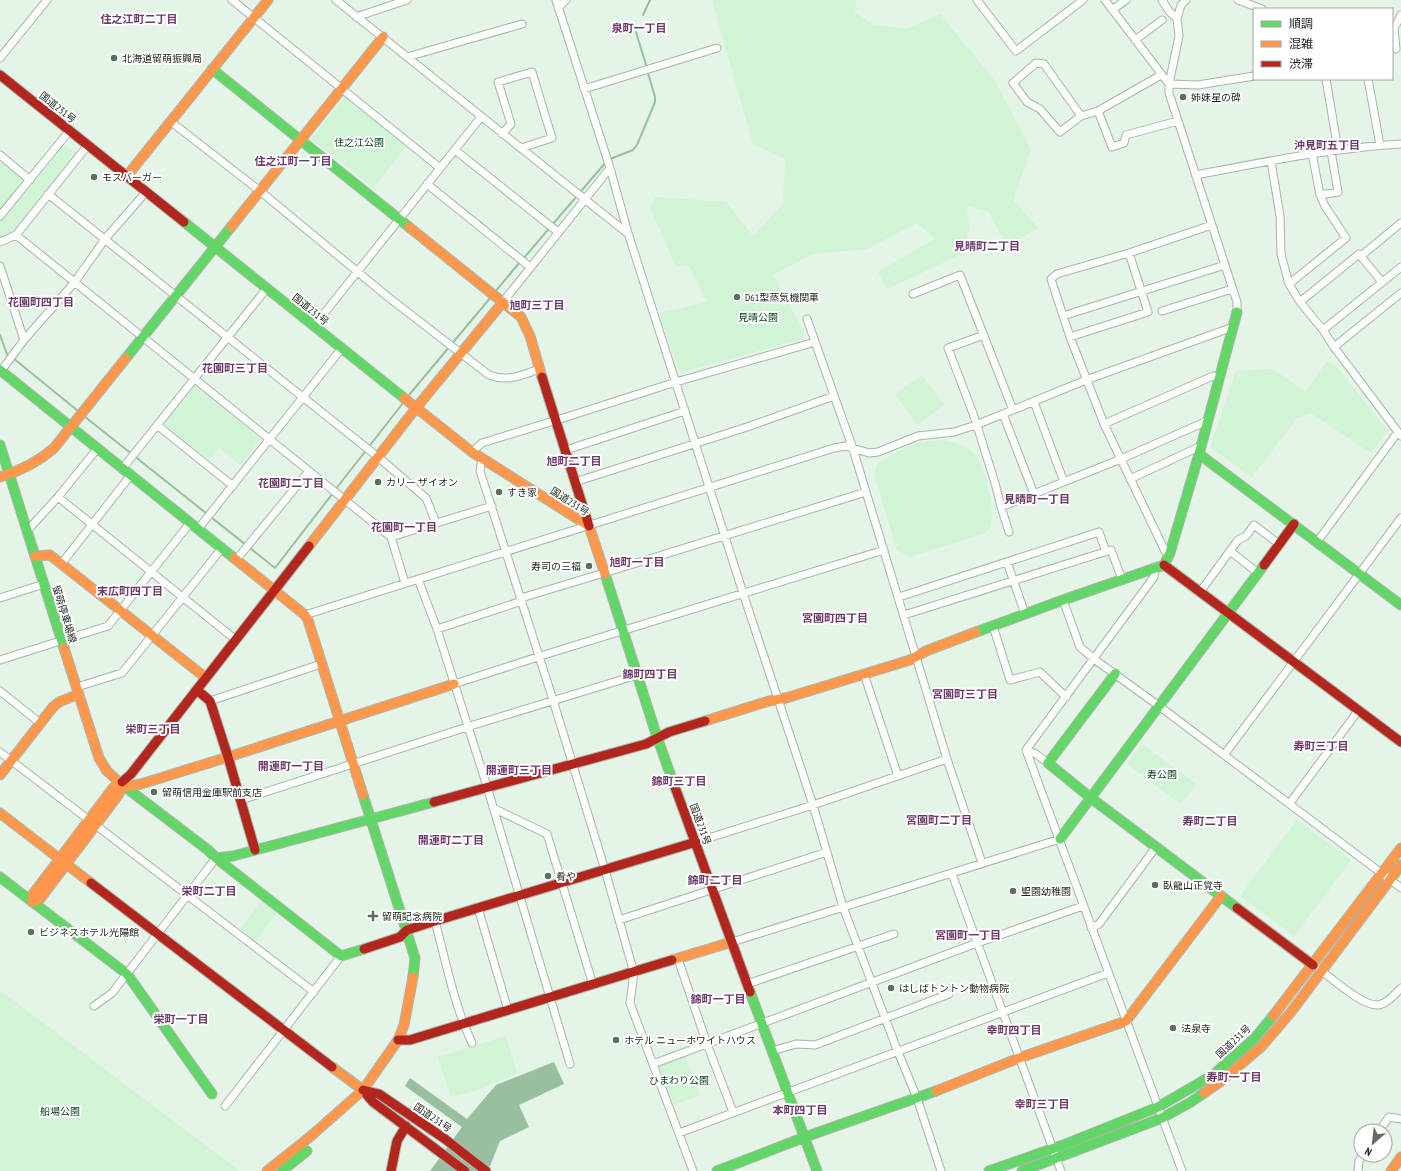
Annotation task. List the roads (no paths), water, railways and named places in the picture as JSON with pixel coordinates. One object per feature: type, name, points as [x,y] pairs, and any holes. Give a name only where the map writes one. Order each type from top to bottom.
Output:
[{"type":"main road","points":[[127,176],[268,0]]},
{"type":"main road","points":[[0,477],[24,469],[43,458],[54,448],[383,37]]},
{"type":"main road","points":[[212,69],[521,317],[526,325],[539,369],[557,420],[589,526]]},
{"type":"main road","name":"国道231号","points":[[0,75],[472,452],[589,526],[657,737],[817,1171]]},
{"type":"main road","points":[[123,785],[416,408],[503,302]]},
{"type":"main road","points":[[216,858],[234,856],[646,744],[669,732],[910,660],[926,651],[1024,614],[1160,566],[1170,553],[1238,312]]},
{"type":"main road","points":[[1,370],[70,428],[275,590],[305,615],[308,620],[370,818],[416,958],[404,1025],[398,1040],[363,1090],[356,1106],[346,1116]]},
{"type":"main road","name":"留萌停車場線","points":[[0,445],[99,758],[107,771],[341,956]]},
{"type":"main road","points":[[1200,450],[1317,542],[1401,605]]},
{"type":"main road","points":[[1060,839],[1294,524]]},
{"type":"main road","points":[[35,556],[50,554],[206,678]]},
{"type":"main road","points":[[1160,566],[1229,613],[1401,742]]},
{"type":"main road","points":[[1115,674],[1048,763],[1091,798],[1313,965]]},
{"type":"main road","points":[[32,902],[33,894],[62,862],[92,822],[113,788],[123,785],[141,784],[454,684]]},
{"type":"main road","points":[[197,690],[210,701],[255,850]]},
{"type":"main road","points":[[0,775],[53,706],[78,691]]},
{"type":"main road","points":[[0,813],[62,862],[363,1090],[373,1102],[465,1171]]},
{"type":"main road","points":[[341,956],[400,937],[407,930],[435,921],[696,842]]},
{"type":"main road","name":"国道231号","points":[[989,1171],[1158,1107],[1213,1075],[1254,1039],[1286,1001],[1401,848]]},
{"type":"main road","points":[[1022,1171],[1162,1118],[1191,1102],[1220,1082],[1257,1050],[1291,1012],[1401,865]]},
{"type":"main road","points":[[0,877],[127,974],[212,1094]]},
{"type":"main road","points":[[717,1171],[805,1137],[917,1098],[1019,1058],[1126,1021],[1221,896]]},
{"type":"main road","points":[[398,1040],[410,1040],[732,942]]},
{"type":"main road","points":[[267,1171],[309,1138],[337,1114],[349,1100],[363,1090]]},
{"type":"main road","name":"国道231号","points":[[363,1090],[379,1094],[445,1138],[486,1171]]},
{"type":"main road","points":[[391,1171],[396,1143],[406,1126]]},
{"type":"main road","points":[[282,1171],[320,1141]]},
{"type":"main road","points":[[1391,1171],[1401,1157]]},
{"type":"street","points":[[0,58],[47,0]]},
{"type":"street","points":[[232,0],[440,168]]},
{"type":"street","points":[[336,0],[502,134],[628,233]]},
{"type":"street","points":[[356,17],[407,0]]},
{"type":"street","points":[[556,0],[724,535],[813,805],[843,907],[917,1098],[941,1171]]},
{"type":"street","points":[[558,8],[566,0]]},
{"type":"street","points":[[978,0],[1016,51],[1082,0]]},
{"type":"street","points":[[1105,0],[1169,84],[1198,85],[1253,76]]},
{"type":"street","points":[[1112,10],[1126,0]]},
{"type":"street","points":[[1162,0],[1169,11],[1177,19]]},
{"type":"street","points":[[1186,0],[1181,5],[1177,19],[1179,36],[1169,84],[1170,93],[1237,302],[1238,312]]},
{"type":"street","points":[[1238,0],[1259,8]]},
{"type":"street","points":[[1396,49],[1394,29],[1401,15]]},
{"type":"street","points":[[1135,40],[1162,20]]},
{"type":"street","points":[[407,57],[522,24]]},
{"type":"street","points":[[584,89],[717,48]]},
{"type":"street","points":[[1081,116],[1044,64],[1036,63],[1014,83],[1027,102],[1040,109],[1060,132],[1081,116],[1098,111],[1161,75]]},
{"type":"street","points":[[502,134],[511,124],[498,82],[532,72],[552,138],[521,148]]},
{"type":"street","points":[[1320,195],[1338,192],[1335,150],[1326,80]]},
{"type":"street","points":[[1368,80],[1380,145]]},
{"type":"street","points":[[1098,111],[1112,147],[1124,143],[1126,135],[1178,121]]},
{"type":"street","points":[[314,326],[481,117]]},
{"type":"street","points":[[170,121],[260,191],[460,354],[489,375],[496,378],[506,379],[518,377],[539,369]]},
{"type":"street","points":[[0,216],[70,130]]},
{"type":"street","points":[[1196,175],[1312,153],[1401,144]]},
{"type":"street","points":[[0,242],[16,235],[88,145]]},
{"type":"street","points":[[456,150],[558,232]]},
{"type":"street","points":[[1289,284],[1346,238],[1325,206],[1320,195],[1312,153]]},
{"type":"street","points":[[0,155],[30,180]]},
{"type":"street","points":[[1271,161],[1280,216],[1281,254],[1289,284],[1300,302],[1323,330],[1399,434],[1317,542]]},
{"type":"street","points":[[503,302],[610,168]]},
{"type":"street","points":[[427,184],[530,267]]},
{"type":"street","points":[[1,370],[24,340],[74,283],[105,239],[146,192]]},
{"type":"street","points":[[48,194],[378,457],[426,498],[436,523]]},
{"type":"street","points":[[1300,302],[1359,254],[1361,256],[1401,223]]},
{"type":"street","points":[[1170,553],[1165,551],[1104,424],[1070,337],[1051,278],[1057,274],[1129,253],[1212,225]]},
{"type":"street","points":[[16,235],[391,537],[405,583]]},
{"type":"street","points":[[1070,337],[1148,312],[1129,253]]},
{"type":"street","points":[[1361,256],[1382,282]]},
{"type":"street","points":[[0,266],[24,340]]},
{"type":"street","points":[[1063,316],[1225,266]]},
{"type":"street","points":[[1323,330],[1401,267]]},
{"type":"street","points":[[913,294],[960,275],[1013,410]]},
{"type":"street","points":[[122,469],[267,288]]},
{"type":"street","points":[[1162,311],[1232,290]]},
{"type":"street","points":[[1334,347],[1401,294]]},
{"type":"street","points":[[807,320],[853,449],[947,759],[982,863]]},
{"type":"street","points":[[305,615],[418,578],[506,552],[834,448],[846,446],[869,453],[878,452],[918,436],[954,432],[976,425],[1086,380],[1233,327]]},
{"type":"street","points":[[984,335],[948,348],[974,416],[995,483],[1000,507],[1009,532]]},
{"type":"street","points":[[472,452],[482,443],[676,382],[815,342]]},
{"type":"street","points":[[198,529],[342,348]]},
{"type":"street","points":[[1104,424],[1213,376],[1220,376]]},
{"type":"street","points":[[575,482],[695,444],[834,396]]},
{"type":"street","points":[[1034,402],[1064,482]]},
{"type":"street","points":[[566,450],[685,411]]},
{"type":"street","points":[[1003,414],[1034,494]]},
{"type":"street","points":[[1000,507],[1121,460],[1207,421]]},
{"type":"street","points":[[157,425],[233,486]]},
{"type":"street","points":[[27,531],[58,497],[97,448]]},
{"type":"street","points":[[1130,478],[1200,450]]},
{"type":"street","points":[[482,458],[480,471],[573,764],[634,973],[630,1003],[693,1171]]},
{"type":"street","points":[[236,560],[309,471]]},
{"type":"street","points":[[62,563],[130,476]]},
{"type":"street","points":[[437,629],[521,599],[866,492]]},
{"type":"street","points":[[58,497],[236,640]]},
{"type":"street","points":[[391,537],[492,506]]},
{"type":"street","points":[[1224,755],[1401,518]]},
{"type":"street","points":[[0,660],[108,626],[190,523]]},
{"type":"street","points":[[1200,592],[1238,540],[1246,536],[1254,525],[1279,544]]},
{"type":"street","points":[[899,598],[1099,532],[1106,552]]},
{"type":"street","points":[[78,691],[122,673],[222,548]]},
{"type":"street","points":[[454,684],[884,550]]},
{"type":"street","points":[[904,615],[1111,550],[1122,579]]},
{"type":"street","points":[[1230,551],[1258,573]]},
{"type":"street","points":[[1007,562],[1024,614]]},
{"type":"street","points":[[1026,750],[1154,577],[1160,566]]},
{"type":"street","points":[[418,578],[437,629],[487,787],[570,1064]]},
{"type":"street","points":[[0,598],[44,584]]},
{"type":"street","points":[[1063,600],[1080,647],[1094,659],[1290,803],[1401,888]]},
{"type":"street","points":[[993,626],[1010,680],[1040,672],[1066,697]]},
{"type":"street","points":[[210,701],[321,664]]},
{"type":"street","points":[[864,674],[898,776]]},
{"type":"street","points":[[241,800],[467,727],[637,675]]},
{"type":"street","points":[[0,692],[40,723]]},
{"type":"street","points":[[1290,803],[1358,711]]},
{"type":"street","points":[[1026,750],[1036,754],[1048,763]]},
{"type":"street","points":[[1026,750],[1182,1171]]},
{"type":"street","points":[[0,752],[314,992]]},
{"type":"street","points":[[696,842],[813,805],[947,759]]},
{"type":"street","points":[[493,808],[547,834],[593,985]]},
{"type":"street","points":[[732,942],[1060,839]]},
{"type":"street","points":[[1091,928],[1099,924],[1156,847]]},
{"type":"street","points":[[619,920],[713,888],[827,852]]},
{"type":"street","points":[[94,1006],[112,993],[216,858]]},
{"type":"street","points":[[952,874],[1062,1171]]},
{"type":"street","points":[[653,1064],[977,943],[1083,906]]},
{"type":"street","points":[[478,908],[508,1010]]},
{"type":"street","points":[[435,921],[447,969],[464,1024],[472,1043]]},
{"type":"street","points":[[747,984],[894,934]]},
{"type":"street","points":[[225,1106],[341,956]]},
{"type":"street","points":[[678,959],[733,1112]]},
{"type":"street","points":[[1313,965],[1357,998],[1369,1004],[1378,1005],[1388,1000],[1401,988]]},
{"type":"street","points":[[679,1133],[1108,973]]},
{"type":"street","points":[[772,1051],[796,1044],[815,1045],[949,994]]},
{"type":"street","points":[[1385,1123],[1389,1117],[1401,1119]]},
{"type":"waterway","points":[[643,15],[650,0]]},
{"type":"waterway","points":[[636,32],[646,65]]},
{"type":"waterway","points":[[610,159],[633,150],[637,145],[655,102],[648,73]]},
{"type":"waterway","points":[[523,259],[606,162]]},
{"type":"waterway","points":[[495,292],[520,262]]},
{"type":"waterway","points":[[409,395],[491,297]]},
{"type":"waterway","points":[[0,335],[9,356]]},
{"type":"waterway","points":[[13,358],[78,411]]},
{"type":"waterway","points":[[335,490],[403,403]]},
{"type":"waterway","points":[[84,416],[275,568],[333,493]]},
{"type":"place","name":"北海道留萌振興局","points":[[114,58]]},
{"type":"place","name":"姉妹星の碑","points":[[1183,97]]},
{"type":"place","name":"モスバーガー","points":[[94,177]]},
{"type":"place","name":"D61型蒸気機関車","points":[[737,297]]},
{"type":"place","name":"カリー ザイオン","points":[[378,482]]},
{"type":"place","name":"すき家","points":[[499,492]]},
{"type":"place","name":"寿司の三福","points":[[589,566]]},
{"type":"place","name":"留萌信用金庫駅前支店","points":[[154,792]]},
{"type":"place","name":"肴や","points":[[548,876]]},
{"type":"place","name":"臥龍山正覚寺","points":[[1155,885]]},
{"type":"place","name":"聖園幼稚園","points":[[1013,891]]},
{"type":"place","name":"留萌記念病院","points":[[373,916]]},
{"type":"place","name":"ビジネスホテル光陽館","points":[[31,932]]},
{"type":"place","name":"はしばトントン動物病院","points":[[891,988]]},
{"type":"place","name":"法泉寺","points":[[1173,1028]]},
{"type":"place","name":"ホテル ニューホワイトハウス","points":[[616,1040]]},
{"type":"district","name":"住之江町二丁目","points":[[139,19]]},
{"type":"district","name":"泉町一丁目","points":[[639,28]]},
{"type":"district","name":"沖見町五丁目","points":[[1327,145]]},
{"type":"district","name":"住之江町一丁目","points":[[293,161]]},
{"type":"district","name":"見晴町二丁目","points":[[987,246]]},
{"type":"district","name":"花園町四丁目","points":[[41,302]]},
{"type":"district","name":"旭町三丁目","points":[[537,305]]},
{"type":"district","name":"花園町三丁目","points":[[235,368]]},
{"type":"district","name":"旭町二丁目","points":[[574,461]]},
{"type":"district","name":"花園町二丁目","points":[[291,483]]},
{"type":"district","name":"見晴町一丁目","points":[[1037,499]]},
{"type":"district","name":"花園町一丁目","points":[[404,527]]},
{"type":"district","name":"旭町一丁目","points":[[637,562]]},
{"type":"district","name":"末広町四丁目","points":[[130,591]]},
{"type":"district","name":"宮園町四丁目","points":[[835,618]]},
{"type":"district","name":"錦町四丁目","points":[[650,674]]},
{"type":"district","name":"宮園町三丁目","points":[[965,694]]},
{"type":"district","name":"栄町三丁目","points":[[153,729]]},
{"type":"district","name":"寿町三丁目","points":[[1321,746]]},
{"type":"district","name":"開運町一丁目","points":[[291,766]]},
{"type":"district","name":"開運町三丁目","points":[[519,770]]},
{"type":"district","name":"錦町三丁目","points":[[679,781]]},
{"type":"district","name":"宮園町二丁目","points":[[939,820]]},
{"type":"district","name":"寿町二丁目","points":[[1210,821]]},
{"type":"district","name":"開運町二丁目","points":[[451,840]]},
{"type":"district","name":"錦町二丁目","points":[[715,880]]},
{"type":"district","name":"栄町二丁目","points":[[209,891]]},
{"type":"district","name":"宮園町一丁目","points":[[968,935]]},
{"type":"district","name":"錦町一丁目","points":[[718,999]]},
{"type":"district","name":"栄町一丁目","points":[[181,1019]]},
{"type":"district","name":"幸町四丁目","points":[[1014,1030]]},
{"type":"district","name":"寿町一丁目","points":[[1234,1077]]},
{"type":"district","name":"幸町三丁目","points":[[1042,1104]]},
{"type":"district","name":"本町四丁目","points":[[800,1110]]},
{"type":"park label","name":"住之江公園","points":[[359,142]]},
{"type":"park label","name":"見晴公園","points":[[758,317]]},
{"type":"park label","name":"寿公園","points":[[1162,774]]},
{"type":"park label","name":"ひまわり公園","points":[[679,1080]]},
{"type":"park label","name":"船場公園","points":[[60,1111]]}]
